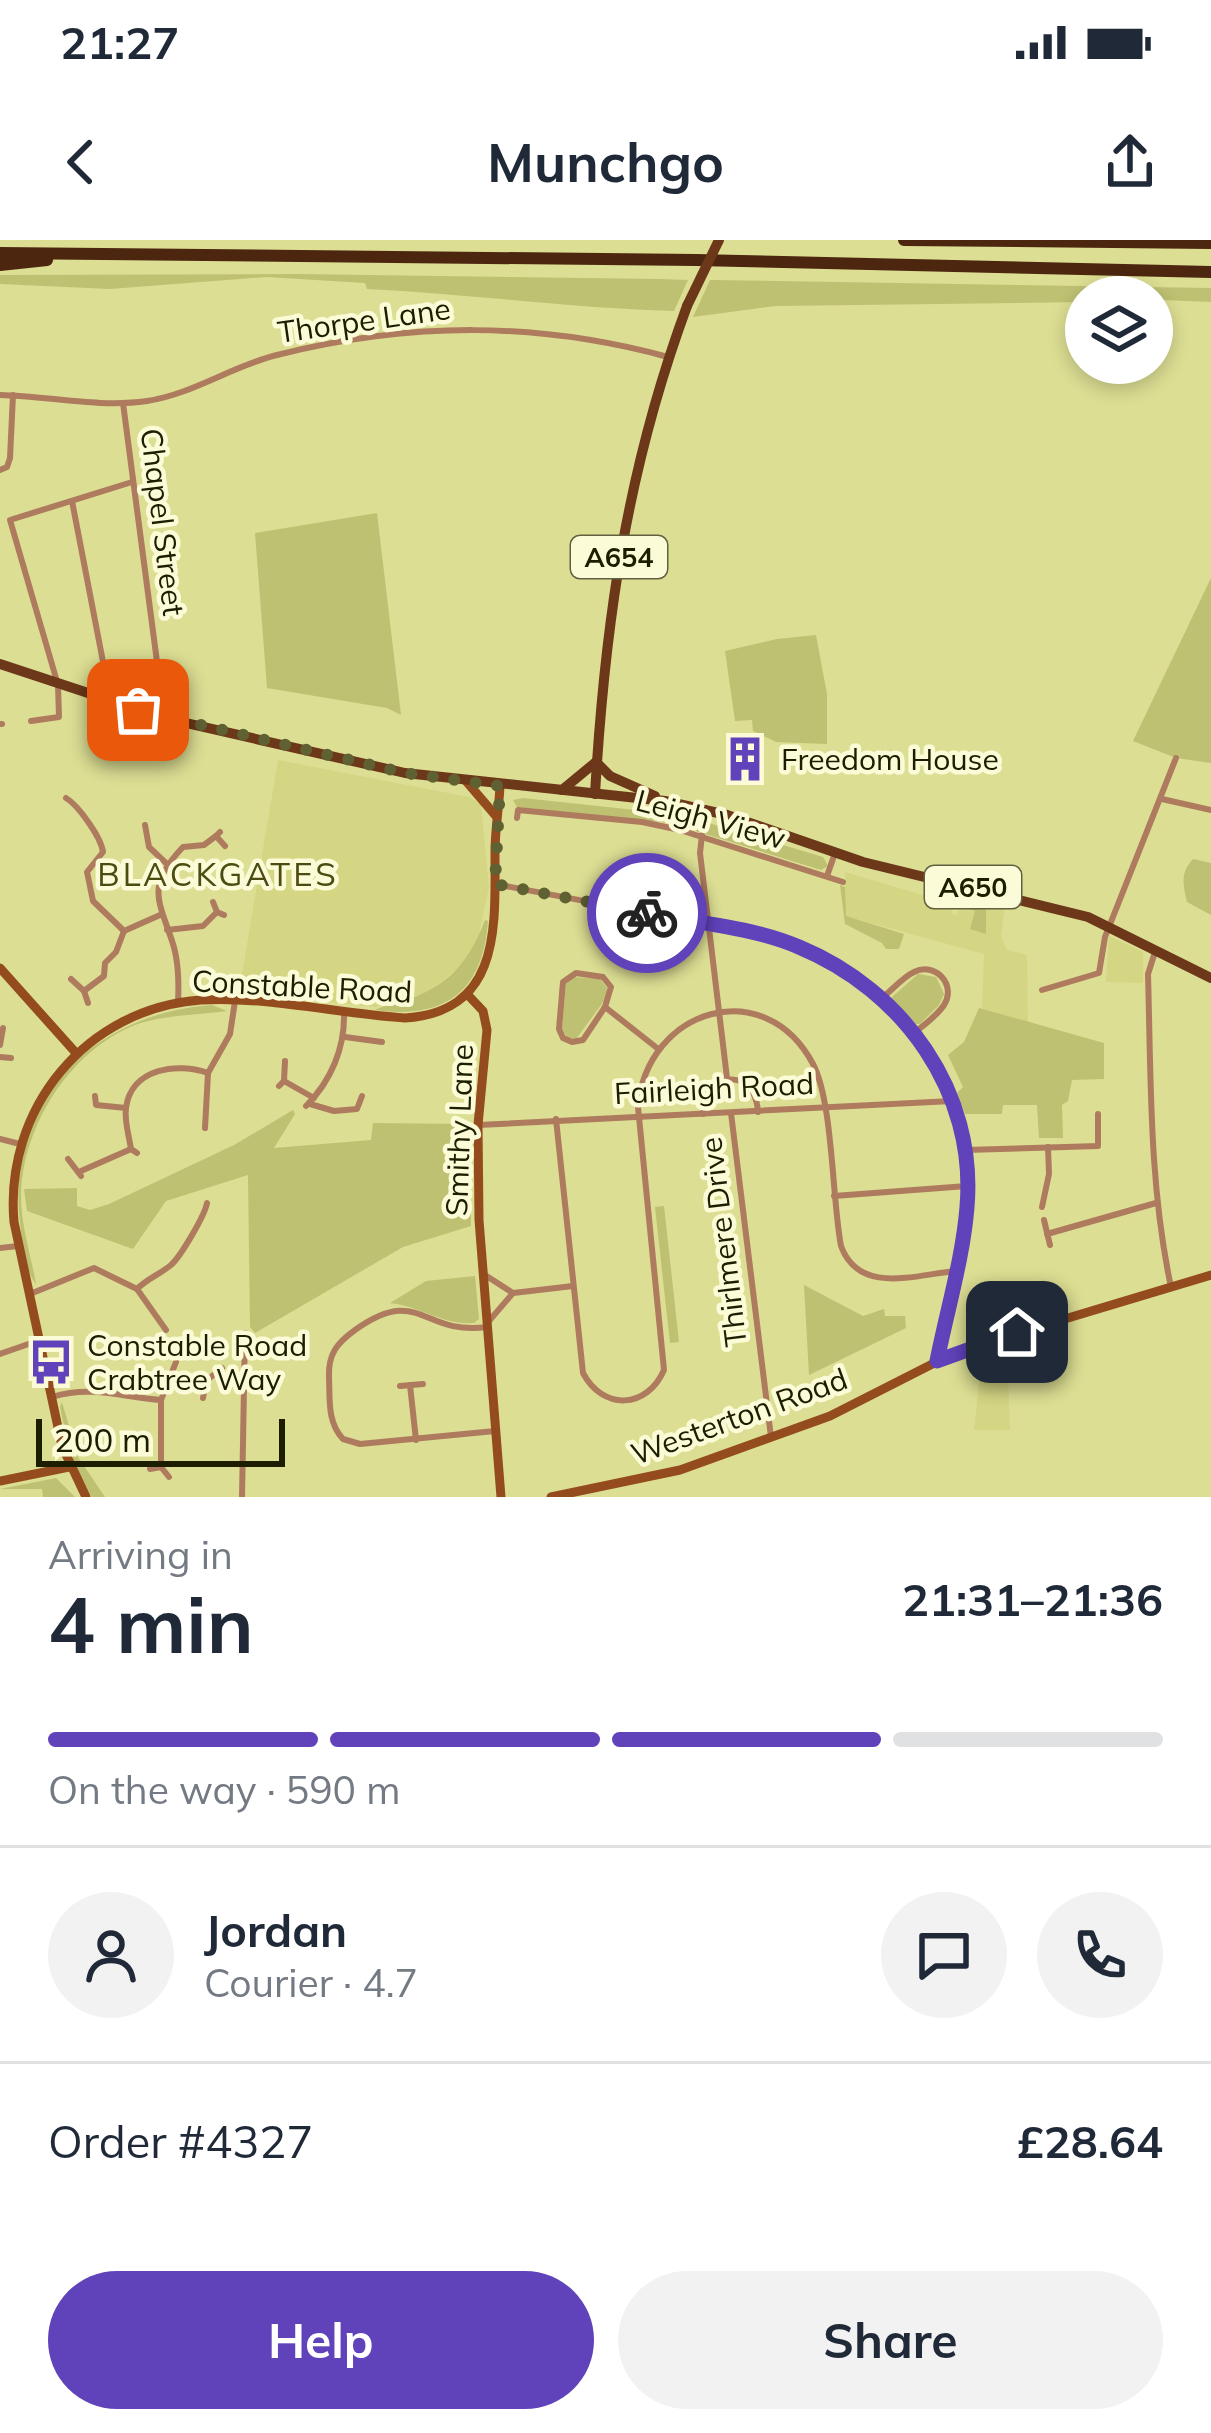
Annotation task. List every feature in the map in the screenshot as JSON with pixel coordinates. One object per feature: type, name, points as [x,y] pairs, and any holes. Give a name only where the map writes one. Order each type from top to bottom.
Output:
[{"type":"highway","points":[[904,240],[1211,243]]},
{"type":"highway","points":[[0,253],[696,260],[1211,272]]},
{"type":"highway","points":[[0,265],[84,254]]},
{"type":"main road","name":"A654","points":[[595,794],[615,579],[628,498],[668,357],[718,240]]},
{"type":"main road","name":"A650","points":[[0,664],[164,718],[405,773],[665,801],[727,815],[835,853],[1060,908],[1113,926],[1211,978]]},
{"type":"main road","points":[[560,791],[596,762],[610,776],[665,801]]},
{"type":"street","name":"Thorpe Lane","points":[[0,395],[123,403],[179,394],[275,356],[400,334],[471,329],[588,336],[668,357]]},
{"type":"street","points":[[13,395],[4,467],[14,472]]},
{"type":"street","name":"Chapel Street","points":[[123,403],[164,718]]},
{"type":"street","points":[[31,721],[59,717],[58,686],[10,520],[132,482]]},
{"type":"street","points":[[72,501],[111,702]]},
{"type":"street","points":[[1042,990],[1099,973],[1105,937],[1176,758]]},
{"type":"street","points":[[466,781],[496,815]]},
{"type":"street","points":[[467,994],[489,958],[500,786]]},
{"type":"street","points":[[66,798],[80,808],[84,822],[102,844],[103,852],[87,872],[93,901],[124,931]]},
{"type":"street","points":[[1160,799],[1211,810]]},
{"type":"street","name":"Leigh View","points":[[517,818],[518,810],[588,816],[702,836],[843,882]]},
{"type":"street","points":[[146,826],[149,847],[167,864]]},
{"type":"street","points":[[178,1003],[176,956],[160,915],[160,884],[167,864],[183,847],[204,845],[218,834],[225,846]]},
{"type":"street","points":[[702,836],[700,854],[727,1078]]},
{"type":"street","points":[[827,876],[835,853]]},
{"type":"street","points":[[495,884],[755,933],[844,968],[882,998],[936,1063],[965,1150],[968,1186],[937,1361]]},
{"type":"street","points":[[84,908],[93,901]]},
{"type":"street","points":[[167,930],[203,926],[220,914],[213,902]]},
{"type":"street","points":[[84,992],[104,976],[105,963],[116,952],[124,931],[160,915]]},
{"type":"street","points":[[1156,948],[1148,974],[1156,1203],[1171,1287]]},
{"type":"street","points":[[0,968],[76,1053]]},
{"type":"street","points":[[882,998],[914,972],[928,969],[941,976],[948,988],[946,1003],[914,1034]]},
{"type":"street","points":[[570,974],[596,975],[608,981],[610,997],[605,1007],[583,1040],[566,1041],[560,1034],[562,988],[570,974]]},
{"type":"street","points":[[71,979],[88,1004]]},
{"type":"street","name":"Constable Road","points":[[69,1467],[18,1246],[13,1197],[20,1144],[42,1094],[76,1053],[129,1018],[178,1003],[236,1001],[419,1017],[446,1009],[467,994]]},
{"type":"street","name":"Smithy Lane","points":[[467,994],[483,1011],[487,1030],[478,1125],[482,1274],[501,1497]]},
{"type":"street","points":[[205,1128],[208,1073],[230,1034],[236,1001]]},
{"type":"street","points":[[605,1007],[657,1048]]},
{"type":"street","points":[[310,1103],[336,1062],[345,1037],[344,1012]]},
{"type":"street","points":[[556,1119],[583,1373],[599,1394],[624,1402],[650,1393],[664,1370],[638,1116],[642,1077],[657,1048],[680,1027],[720,1013],[776,1024],[801,1044],[817,1071],[845,1258],[863,1275],[887,1279],[956,1271]]},
{"type":"street","points":[[0,1045],[3,1028]]},
{"type":"street","points":[[345,1037],[382,1042]]},
{"type":"street","points":[[0,1057],[11,1058]]},
{"type":"street","points":[[284,1061],[281,1083],[310,1103],[334,1112],[356,1109],[362,1096]]},
{"type":"street","points":[[68,1159],[81,1174],[134,1151],[126,1108],[138,1083],[165,1068],[208,1073]]},
{"type":"street","name":"Thirlmere Drive","points":[[703,1114],[709,1089],[727,1078],[752,1089],[758,1112]]},
{"type":"street","points":[[95,1096],[96,1105],[126,1108]]},
{"type":"street","name":"Fairleigh Road","points":[[478,1125],[952,1101]]},
{"type":"street","name":"Thirlmere Drive","points":[[731,1113],[771,1437]]},
{"type":"street","points":[[965,1150],[1098,1146],[1098,1114]]},
{"type":"street","points":[[0,1139],[20,1144]]},
{"type":"street","points":[[1042,1207],[1049,1174],[1048,1147]]},
{"type":"street","points":[[834,1196],[968,1186]]},
{"type":"street","points":[[137,1289],[177,1259],[196,1223],[206,1220],[207,1203]]},
{"type":"street","points":[[1047,1234],[1156,1203]]},
{"type":"street","points":[[1044,1220],[1049,1245]]},
{"type":"street","points":[[0,1247],[18,1246]]},
{"type":"street","points":[[30,1294],[94,1268],[137,1289],[166,1330]]},
{"type":"street","points":[[482,1274],[513,1293],[573,1286]]},
{"type":"street","points":[[1209,1275],[1211,1288]]},
{"type":"street","name":"Westerton Road","points":[[551,1497],[680,1470],[830,1415],[976,1345],[1209,1275]]},
{"type":"street","points":[[495,1431],[360,1444],[338,1434],[331,1417],[328,1368],[332,1351],[342,1339],[390,1310],[406,1310],[457,1328],[487,1325],[513,1293]]},
{"type":"street","points":[[144,1324],[157,1320]]},
{"type":"street","points":[[242,1497],[245,1334]]},
{"type":"street","points":[[0,1354],[40,1340]]},
{"type":"street","points":[[170,1477],[161,1467],[160,1400],[176,1362]]},
{"type":"street","points":[[203,1398],[206,1381],[222,1368]]},
{"type":"street","points":[[171,1375],[206,1381]]},
{"type":"street","points":[[400,1387],[423,1384]]},
{"type":"street","points":[[410,1385],[416,1440]]},
{"type":"street","points":[[52,1397],[90,1389],[160,1400]]},
{"type":"street","points":[[0,1481],[69,1467],[86,1497]]},
{"type":"street","points":[[150,1469],[161,1467]]},
{"type":"shaded area","points":[[278,760],[469,797],[481,804],[489,887],[479,934],[471,956],[428,992],[375,1007],[239,992]]},
{"type":"shaded area","points":[[845,872],[953,904],[952,914],[957,915],[960,906],[975,911],[985,934],[986,901],[1005,905],[1001,936],[1007,950],[1027,955],[1028,1022],[982,1009],[984,954],[845,916]]},
{"type":"shaded area","points":[[1109,936],[1143,952],[1143,983],[1106,982]]},
{"type":"shaded area","points":[[1007,1348],[1010,1430],[974,1430],[982,1354]]},
{"type":"green space","points":[[0,275],[688,280],[674,311],[367,289],[365,283],[267,277],[110,289],[0,284]]},
{"type":"green space","points":[[710,280],[1065,286],[1065,302],[776,306],[693,317]]},
{"type":"green space","points":[[1173,287],[1211,288],[1211,302],[1173,300]]},
{"type":"green space","points":[[377,513],[401,715],[387,708],[267,688],[255,533]]},
{"type":"green space","points":[[1211,578],[1211,763],[1176,758],[1133,741]]},
{"type":"green space","points":[[816,635],[827,694],[827,744],[776,742],[753,731],[752,720],[735,721],[725,651]]},
{"type":"green space","points":[[513,800],[682,815],[823,857],[828,866],[821,870],[670,823],[517,807]]},
{"type":"green space","points":[[1193,859],[1211,863],[1211,915],[1187,902],[1184,879]]},
{"type":"green space","points":[[840,885],[845,887],[846,916],[904,934],[899,949],[886,949],[845,924]]},
{"type":"green space","points":[[966,897],[986,901],[986,934],[970,929],[975,911],[964,907]]},
{"type":"green space","points":[[485,920],[485,946],[478,966],[455,996],[421,1010],[375,1010],[426,992],[449,977],[473,947]]},
{"type":"green space","points":[[918,974],[936,977],[944,994],[939,1005],[915,1024],[891,998]]},
{"type":"green space","points":[[574,977],[600,979],[608,989],[576,1039],[567,1038],[562,1028],[566,984]]},
{"type":"green space","points":[[212,1005],[227,1011],[157,1019],[112,1037],[71,1071],[55,1093],[31,1141],[21,1193],[36,1284],[23,1246],[19,1178],[27,1138],[43,1102],[66,1071],[96,1045],[131,1025]]},
{"type":"green space","points":[[979,1008],[1104,1043],[1104,1079],[1072,1080],[1068,1101],[1062,1105],[1063,1138],[1039,1138],[1037,1105],[1003,1105],[1002,1114],[965,1114],[957,1093],[963,1087],[948,1055],[964,1042]]},
{"type":"green space","points":[[293,1110],[274,1148],[371,1140],[373,1123],[470,1124],[471,1226],[403,1247],[255,1333],[250,1327],[248,1175],[166,1201],[133,1249],[27,1211],[24,1189],[77,1188],[77,1206],[90,1210],[109,1204],[234,1145]]},
{"type":"green space","points":[[664,1206],[679,1342],[670,1343],[655,1207]]},
{"type":"green space","points":[[475,1276],[479,1319],[474,1323],[453,1322],[390,1303],[426,1281]]},
{"type":"green space","points":[[804,1285],[863,1316],[884,1309],[885,1316],[905,1316],[906,1328],[809,1375]]},
{"type":"green space","points":[[62,1402],[78,1457],[105,1497],[92,1497],[80,1476],[65,1431]]},
{"type":"green space","points":[[56,1478],[75,1497],[43,1497],[42,1489],[0,1489]]},
{"type":"way so far","points":[[138,710],[405,773],[500,786],[495,884],[647,913]]},
{"type":"place","name":"Freedom House","points":[[745,759]]},
{"type":"place","name":"Constable Road Crabtree Way","points":[[51,1362]]},
{"type":"district","name":"BLACKGATES","points":[[218,873]]},
{"type":"route","points":[[647,913],[755,933],[800,947],[860,979],[926,1046],[958,1119],[968,1186],[964,1230],[937,1361],[1017,1332]]}]
